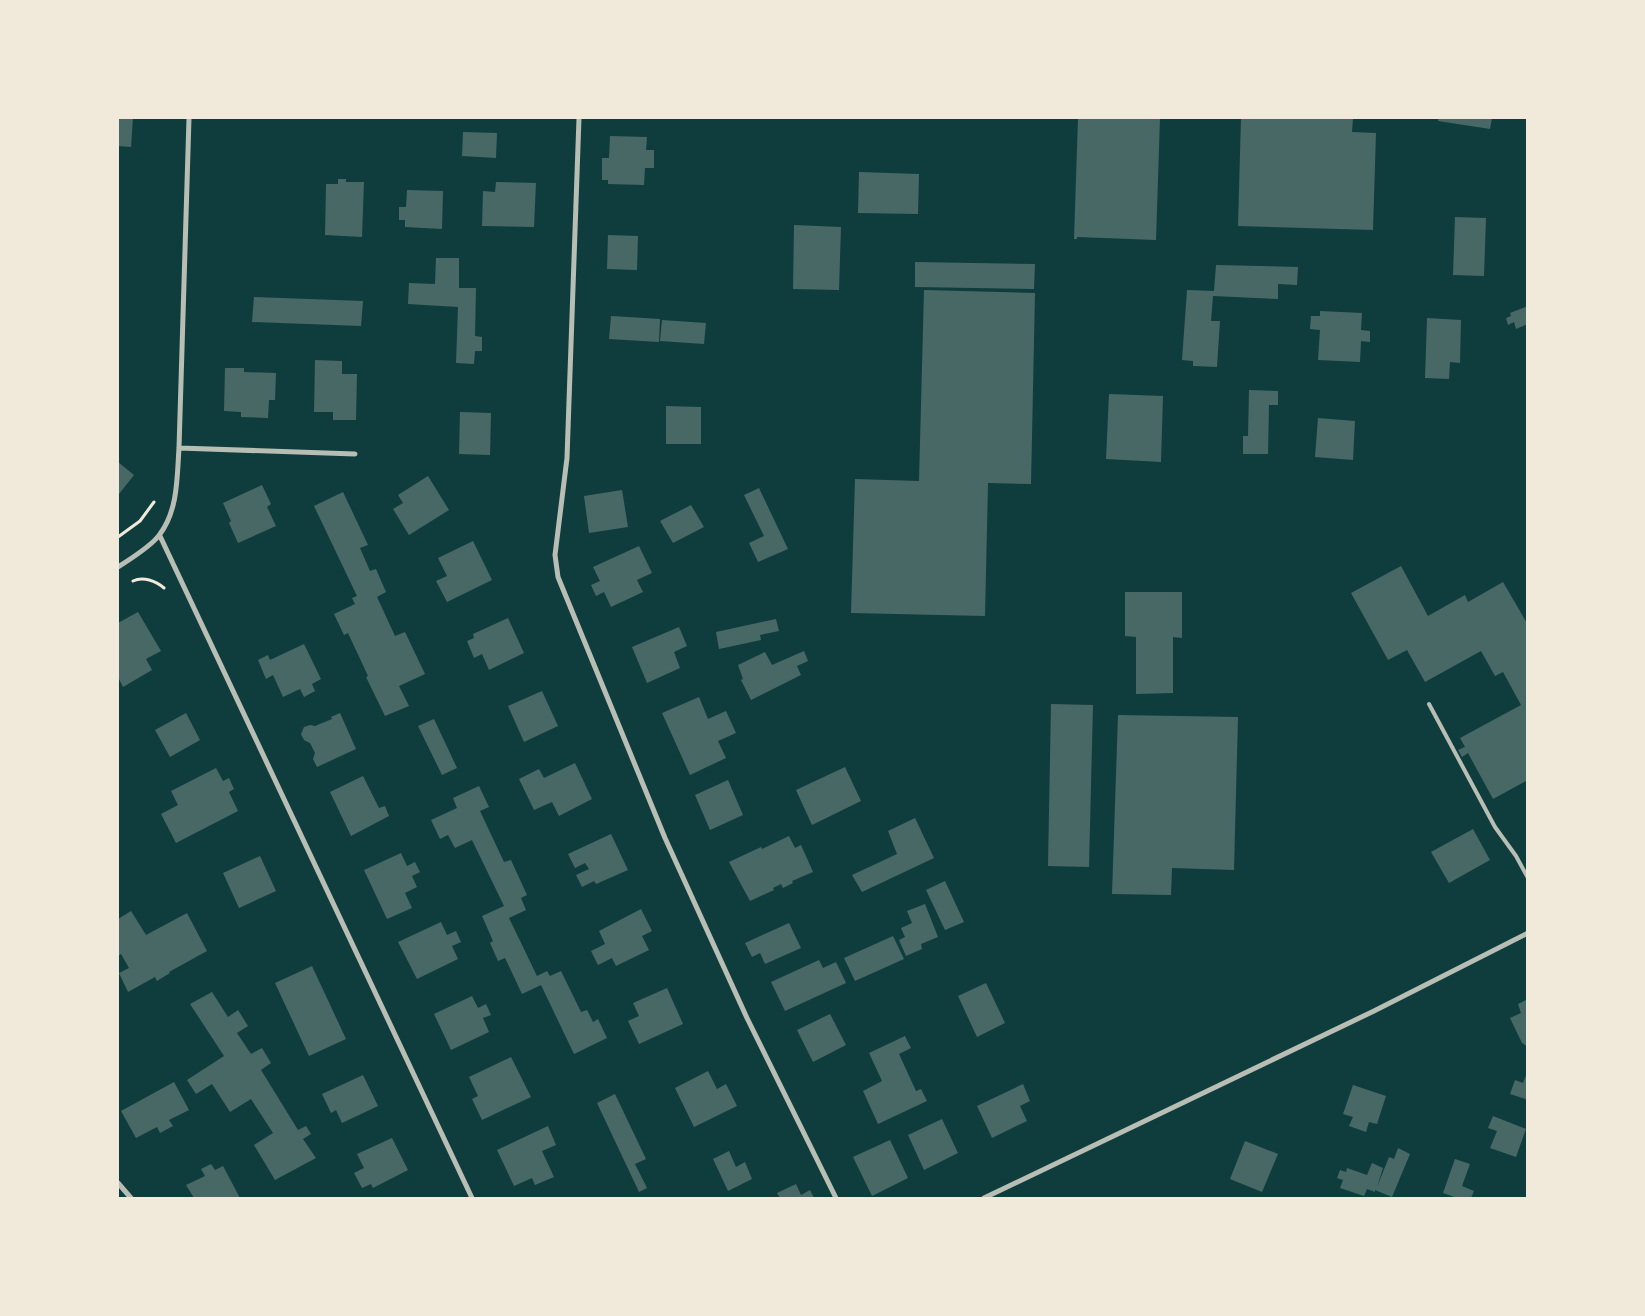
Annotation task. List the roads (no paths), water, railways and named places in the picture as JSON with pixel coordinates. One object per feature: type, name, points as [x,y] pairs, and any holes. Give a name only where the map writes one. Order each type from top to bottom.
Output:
[{"type":"street","points":[[118,567],[160,536],[170,516],[175,494],[189,118]]},
{"type":"street","points":[[579,118],[566,458],[555,555],[558,577],[665,838],[747,1018],[836,1198]]},
{"type":"street","points":[[178,448],[355,454]]},
{"type":"street","points":[[160,536],[472,1198]]},
{"type":"street","points":[[984,1198],[1374,1011],[1528,933]]},
{"type":"street","points":[[118,1183],[130,1198]]},
{"type":"lane","points":[[1429,704],[1494,827],[1516,856],[1528,878]]}]
